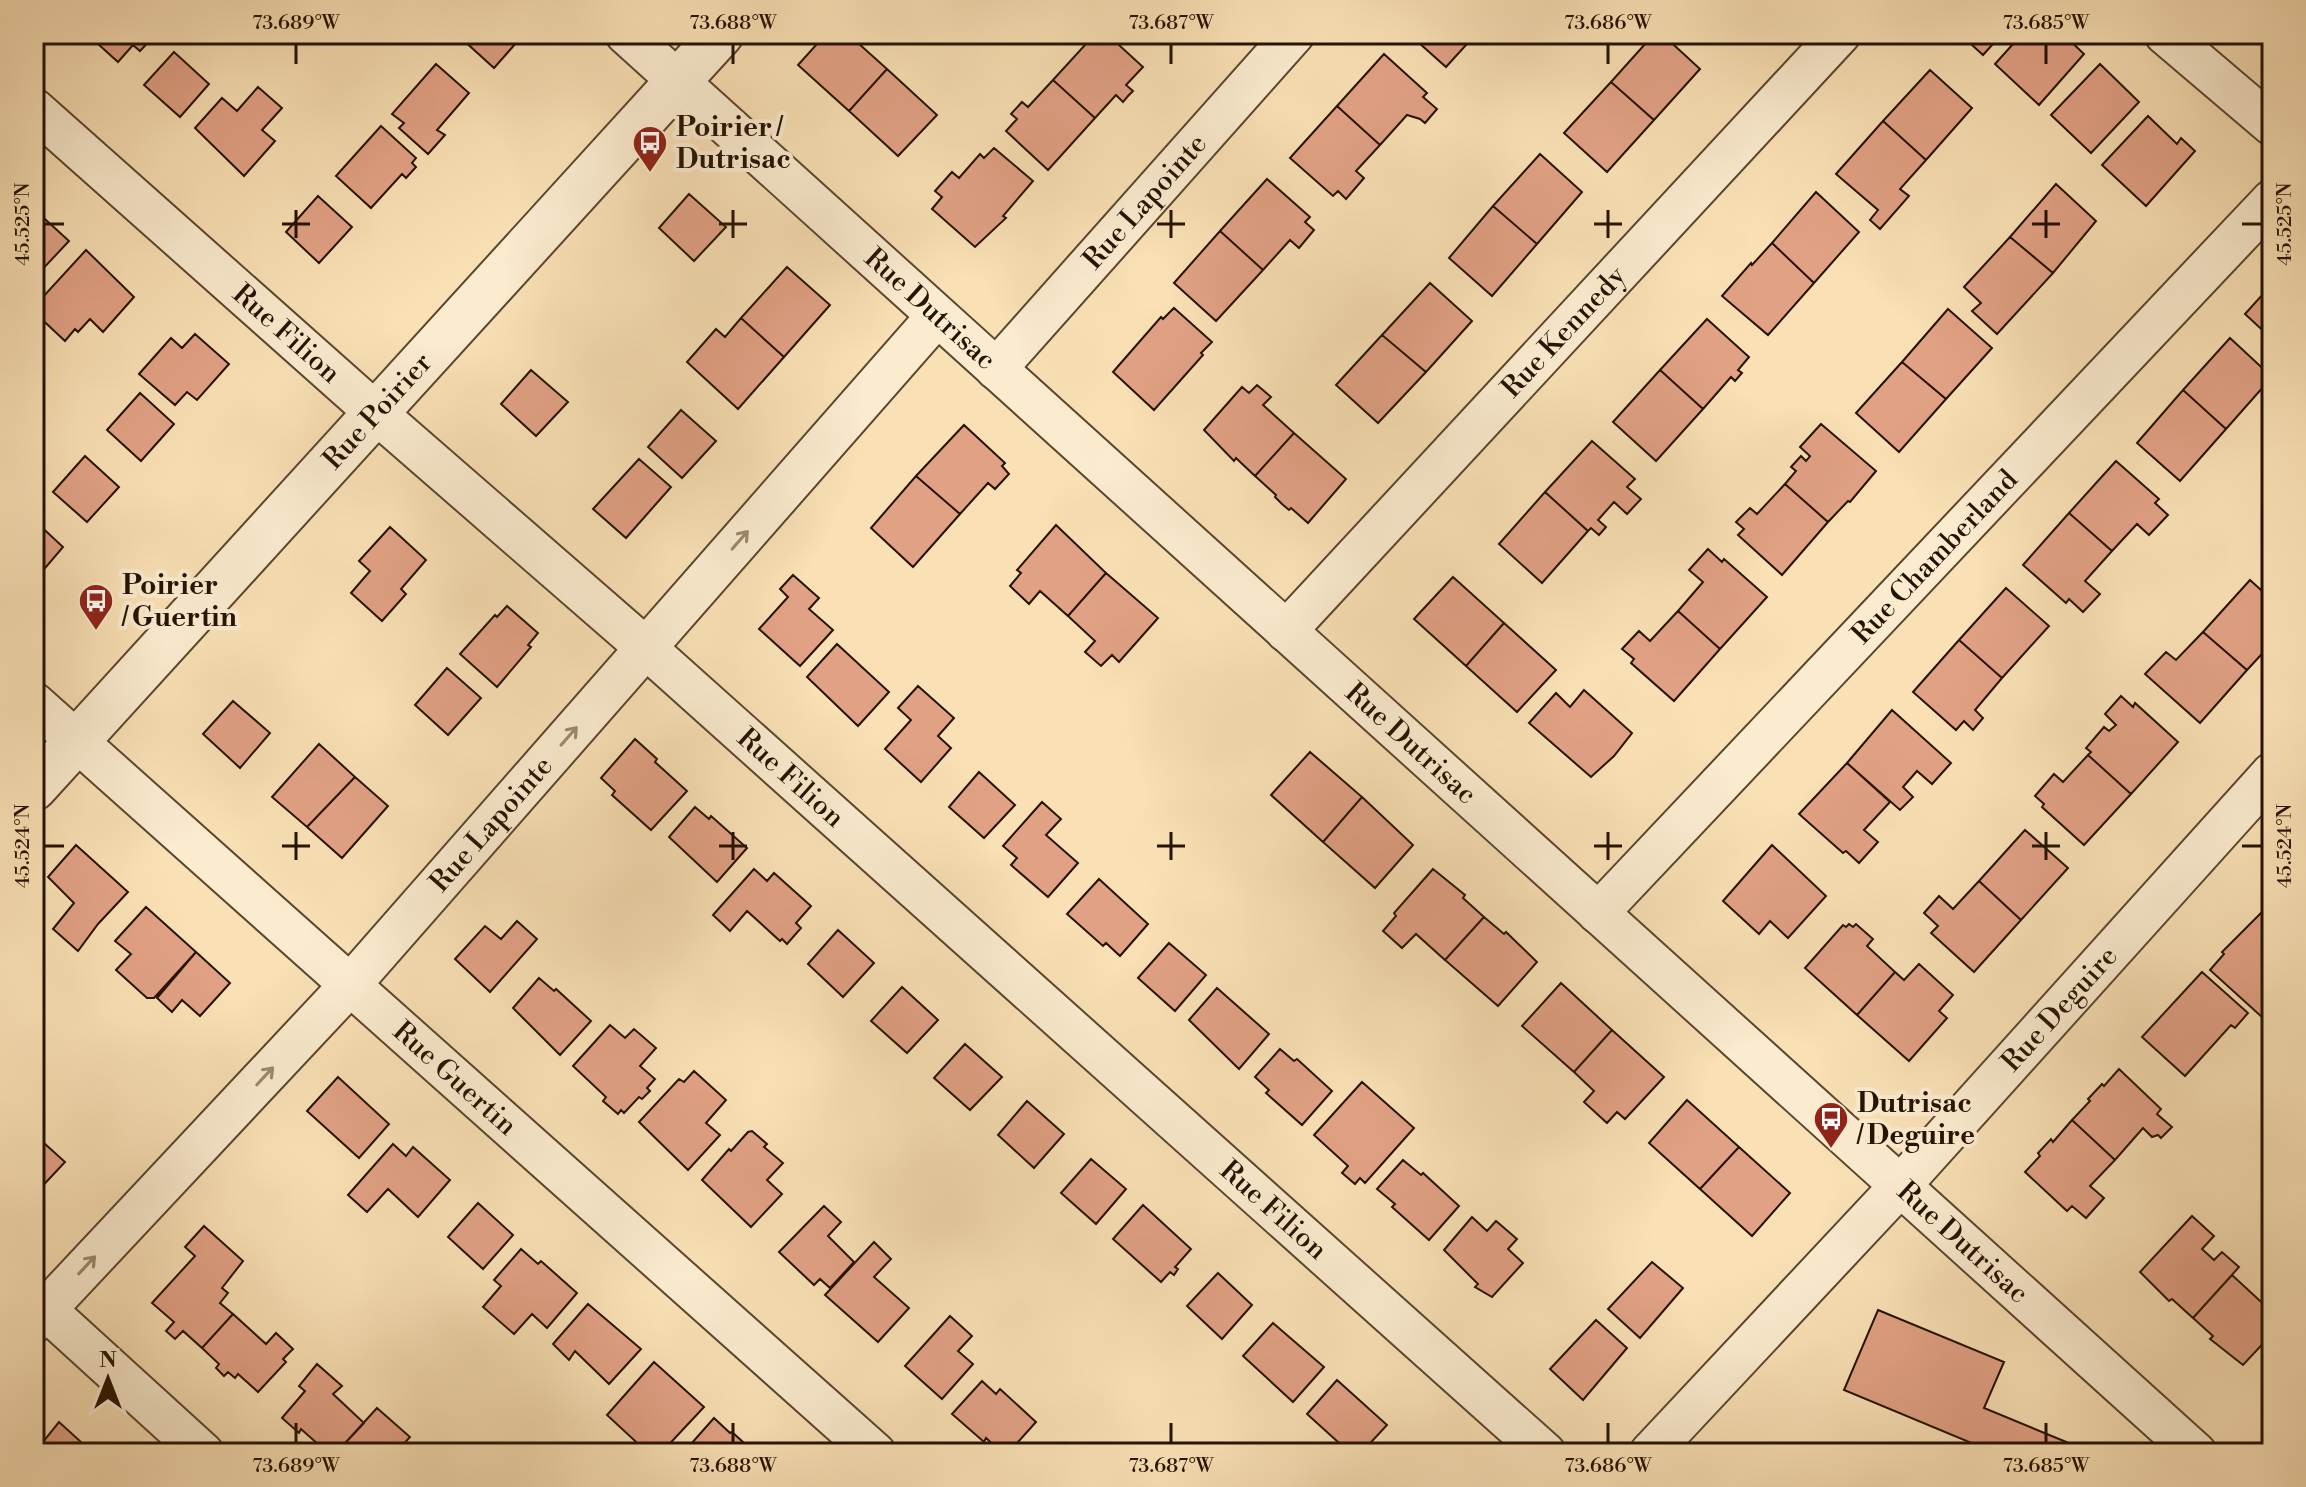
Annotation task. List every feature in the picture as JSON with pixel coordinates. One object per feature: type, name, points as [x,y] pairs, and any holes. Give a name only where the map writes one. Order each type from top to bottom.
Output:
[{"type":"street","name":"Rue Dutrisac","points":[[626,34],[2196,1453]]},
{"type":"street","name":"Rue Poirier","points":[[34,788],[721,34]]},
{"type":"street","name":"Rue Lapointe","points":[[996,369],[1294,34]]},
{"type":"street","name":"Rue Kennedy","points":[[1286,631],[1840,34]]},
{"type":"street","points":[[2165,34],[2272,125]]},
{"type":"street","name":"Rue Filion","points":[[34,109],[646,648],[1545,1453]]},
{"type":"street","name":"Rue Chamberland","points":[[1598,913],[2272,200]]},
{"type":"street","name":"Rue Lapointe","points":[[38,1310],[350,985],[937,316]]},
{"type":"street","name":"Rue Guertin","points":[[34,703],[875,1453]]},
{"type":"street","name":"Rue Deguire","points":[[1650,1453],[1900,1186],[2272,773]]},
{"type":"street","points":[[38,1310],[203,1453]]},
{"type":"building","points":[[87,34],[154,36],[140,51],[133,45],[118,62]]},
{"type":"building","points":[[464,34],[524,34],[494,68],[461,38]]},
{"type":"building","points":[[826,34],[848,34],[887,69],[849,111],[798,65]]},
{"type":"building","points":[[1095,34],[1107,34],[1143,67],[1126,85],[1133,91],[1123,102],[1116,95],[1095,118],[1053,80]]},
{"type":"building","points":[[1409,34],[1476,34],[1446,67]]},
{"type":"building","points":[[1654,34],[1662,34],[1700,69],[1654,120],[1611,82]]},
{"type":"building","points":[[1709,34],[1727,34],[1719,42]]},
{"type":"building","points":[[1960,34],[2002,34],[1983,55]]},
{"type":"building","points":[[2022,34],[2063,34],[2084,54],[2039,105],[1995,64]]},
{"type":"building","points":[[174,52],[209,84],[180,117],[144,85]]},
{"type":"building","points":[[1384,54],[1427,93],[1423,97],[1437,109],[1425,123],[1407,115],[1380,145],[1337,106]]},
{"type":"building","points":[[436,64],[469,93],[437,130],[445,135],[428,154],[399,128],[404,123],[392,114]]},
{"type":"building","points":[[2100,64],[2139,102],[2091,153],[2051,115]]},
{"type":"building","points":[[887,69],[937,115],[898,156],[849,111]]},
{"type":"building","points":[[1930,70],[1972,108],[1926,160],[1883,121]]},
{"type":"building","points":[[1053,80],[1095,118],[1048,170],[1006,131],[1017,119],[1011,114],[1022,102],[1028,107]]},
{"type":"building","points":[[1611,82],[1654,120],[1607,172],[1564,133]]},
{"type":"building","points":[[258,87],[282,108],[262,130],[275,141],[244,176],[195,128],[222,98],[237,111]]},
{"type":"building","points":[[1337,106],[1380,145],[1356,171],[1364,178],[1346,199],[1338,191],[1333,196],[1290,158]]},
{"type":"building","points":[[2148,116],[2177,144],[2181,138],[2195,151],[2146,206],[2102,165]]},
{"type":"building","points":[[1883,121],[1926,160],[1900,189],[1909,196],[1880,229],[1870,220],[1878,210],[1836,174]]},
{"type":"building","points":[[381,126],[416,158],[412,163],[416,167],[406,178],[402,174],[371,208],[336,176]]},
{"type":"building","points":[[994,148],[1033,181],[1003,216],[1006,218],[975,247],[932,209],[942,197],[935,191],[952,172],[959,178],[980,154],[984,158]]},
{"type":"building","points":[[1540,154],[1582,192],[1537,244],[1493,206]]},
{"type":"building","points":[[1267,179],[1310,217],[1305,222],[1314,230],[1299,248],[1290,240],[1263,270],[1220,231]]},
{"type":"building","points":[[2056,184],[2096,221],[2053,273],[2010,237]]},
{"type":"building","points":[[1816,192],[1859,232],[1814,283],[1772,243]]},
{"type":"building","points":[[689,194],[726,227],[694,261],[659,228]]},
{"type":"building","points":[[318,196],[352,227],[319,263],[286,232]]},
{"type":"building","points":[[1493,206],[1537,244],[1492,296],[1449,258]]},
{"type":"building","points":[[34,209],[69,241],[39,273],[34,269]]},
{"type":"building","points":[[1220,231],[1263,270],[1216,321],[1174,283]]},
{"type":"building","points":[[2010,237],[2053,273],[1997,334],[1972,311],[1981,303],[1964,287]]},
{"type":"building","points":[[1772,243],[1814,283],[1768,335],[1722,296]]},
{"type":"building","points":[[86,250],[134,297],[103,332],[90,319],[78,332],[75,329],[65,341],[34,312],[41,299]]},
{"type":"building","points":[[787,267],[830,305],[784,357],[741,318]]},
{"type":"building","points":[[1430,283],[1472,321],[1426,372],[1382,335]]},
{"type":"building","points":[[2272,284],[2272,339],[2245,314]]},
{"type":"building","points":[[1174,308],[1212,342],[1154,410],[1113,372],[1161,317],[1163,319]]},
{"type":"building","points":[[1948,309],[1992,348],[1946,399],[1902,362]]},
{"type":"building","points":[[741,318],[784,357],[738,409],[687,362],[716,329],[725,337]]},
{"type":"building","points":[[1707,319],[1749,357],[1738,370],[1742,373],[1735,381],[1731,377],[1703,409],[1660,370]]},
{"type":"building","points":[[195,334],[229,364],[197,400],[187,392],[175,405],[139,374],[171,338],[182,348]]},
{"type":"building","points":[[1382,335],[1426,372],[1378,423],[1336,385]]},
{"type":"building","points":[[2230,338],[2272,377],[2226,429],[2183,390]]},
{"type":"building","points":[[1902,362],[1946,399],[1899,452],[1856,413]]},
{"type":"building","points":[[531,370],[568,402],[536,436],[501,404]]},
{"type":"building","points":[[1660,370],[1703,409],[1656,461],[1613,422]]},
{"type":"building","points":[[1257,385],[1271,397],[1263,405],[1294,433],[1255,476],[1236,458],[1234,461],[1204,430],[1242,387],[1249,393]]},
{"type":"building","points":[[2183,390],[2226,429],[2180,481],[2137,443]]},
{"type":"building","points":[[140,393],[174,424],[141,461],[107,430]]},
{"type":"building","points":[[681,410],[716,441],[682,478],[648,447]]},
{"type":"building","points":[[1821,424],[1876,471],[1828,522],[1785,484],[1796,471],[1791,467],[1801,456],[1806,461],[1810,456],[1800,447]]},
{"type":"building","points":[[964,425],[1005,463],[1002,466],[1009,474],[995,489],[988,483],[960,514],[916,476]]},
{"type":"building","points":[[1294,433],[1346,479],[1308,523],[1282,504],[1255,476]]},
{"type":"building","points":[[1592,441],[1635,479],[1627,487],[1641,499],[1627,514],[1614,502],[1598,520],[1606,527],[1599,535],[1591,528],[1588,531],[1545,492]]},
{"type":"building","points":[[85,456],[119,487],[87,522],[53,492]]},
{"type":"building","points":[[639,459],[671,487],[626,538],[593,509]]},
{"type":"building","points":[[2116,461],[2159,499],[2155,503],[2168,515],[2149,535],[2137,524],[2112,551],[2069,513]]},
{"type":"building","points":[[916,476],[960,514],[913,567],[871,528]]},
{"type":"building","points":[[1785,484],[1828,522],[1782,575],[1738,535],[1744,529],[1736,522],[1750,508],[1757,514]]},
{"type":"building","points":[[1545,492],[1588,531],[1542,583],[1499,544]]},
{"type":"building","points":[[2069,513],[2112,551],[2085,581],[2100,594],[2083,612],[2069,599],[2066,603],[2023,565]]},
{"type":"building","points":[[34,520],[63,547],[34,581]]},
{"type":"building","points":[[1056,525],[1106,573],[1068,616],[1040,591],[1029,604],[1010,586],[1021,573],[1017,570]]},
{"type":"building","points":[[390,527],[426,560],[401,589],[406,594],[382,621],[351,593],[370,571],[359,561]]},
{"type":"building","points":[[1708,549],[1767,597],[1720,649],[1678,611],[1703,582],[1689,570]]},
{"type":"building","points":[[1106,573],[1158,618],[1119,662],[1112,655],[1101,666],[1085,652],[1095,641],[1068,616]]},
{"type":"building","points":[[793,575],[819,598],[809,609],[833,630],[800,666],[759,629],[788,597],[780,589]]},
{"type":"building","points":[[1453,577],[1504,623],[1466,666],[1414,619]]},
{"type":"building","points":[[2250,580],[2272,600],[2272,643],[2247,670],[2203,632]]},
{"type":"building","points":[[2006,588],[2049,626],[2002,678],[1959,640]]},
{"type":"building","points":[[507,606],[538,633],[528,645],[531,647],[497,687],[460,654]]},
{"type":"building","points":[[1678,611],[1720,649],[1674,701],[1631,663],[1634,659],[1622,649],[1639,631],[1650,641]]},
{"type":"building","points":[[1504,623],[1556,670],[1517,712],[1466,666]]},
{"type":"building","points":[[2203,632],[2247,670],[2200,723],[2145,674],[2166,652],[2176,660]]},
{"type":"building","points":[[1959,640],[2002,678],[1975,710],[1983,718],[1973,730],[1964,721],[1956,730],[1913,692]]},
{"type":"building","points":[[837,644],[889,692],[858,726],[807,677]]},
{"type":"building","points":[[447,668],[481,698],[448,735],[415,705]]},
{"type":"building","points":[[918,686],[954,718],[938,736],[951,748],[921,782],[885,749],[911,720],[898,708]]},
{"type":"building","points":[[1584,690],[1632,733],[1614,756],[1591,777],[1529,723],[1556,693],[1570,707]]},
{"type":"building","points":[[2121,696],[2133,707],[2135,703],[2178,742],[2131,794],[2088,755],[2091,752],[2086,748],[2104,727],[2109,731],[2116,725],[2105,714]]},
{"type":"building","points":[[233,701],[270,733],[240,768],[203,734]]},
{"type":"building","points":[[1892,710],[1951,763],[1932,784],[1917,771],[1903,787],[1913,797],[1900,810],[1847,763]]},
{"type":"building","points":[[635,739],[687,791],[651,830],[612,795],[615,791],[601,778]]},
{"type":"building","points":[[319,744],[355,777],[307,827],[272,797]]},
{"type":"building","points":[[1310,752],[1362,797],[1323,842],[1271,795]]},
{"type":"building","points":[[2088,755],[2131,794],[2084,845],[2042,807],[2044,804],[2035,796],[2054,774],[2063,782]]},
{"type":"building","points":[[1847,763],[1890,802],[1864,830],[1878,842],[1859,863],[1799,814]]},
{"type":"building","points":[[979,772],[1015,805],[984,838],[949,807]]},
{"type":"building","points":[[355,777],[388,806],[342,858],[307,827]]},
{"type":"building","points":[[1362,797],[1413,845],[1375,888],[1323,842]]},
{"type":"building","points":[[1042,802],[1061,819],[1046,835],[1078,863],[1048,897],[1011,865],[1017,858],[1003,846]]},
{"type":"building","points":[[695,807],[709,819],[711,816],[747,848],[717,882],[669,837]]},
{"type":"building","points":[[2025,830],[2068,868],[2021,920],[1979,881]]},
{"type":"building","points":[[76,845],[128,892],[78,951],[53,929],[74,903],[48,877]]},
{"type":"building","points":[[1772,845],[1826,896],[1788,938],[1770,921],[1759,934],[1723,901]]},
{"type":"building","points":[[754,869],[767,881],[774,873],[811,906],[796,923],[801,928],[787,944],[747,911],[730,931],[713,915]]},
{"type":"building","points":[[1433,869],[1465,895],[1463,898],[1484,917],[1445,960],[1416,934],[1402,948],[1383,931],[1396,916],[1394,913]]},
{"type":"building","points":[[1099,879],[1148,924],[1120,956],[1106,943],[1103,946],[1067,914]]},
{"type":"building","points":[[1979,881],[2021,920],[1974,972],[1931,933],[1938,926],[1924,913],[1939,896],[1953,909]]},
{"type":"building","points":[[2271,903],[2272,1009],[2263,1018],[2210,970],[2224,954],[2222,952]]},
{"type":"building","points":[[146,907],[196,952],[154,998],[147,998],[116,970],[131,954],[115,941]]},
{"type":"building","points":[[1484,917],[1504,934],[1506,932],[1537,962],[1498,1006],[1445,960]]},
{"type":"building","points":[[517,921],[537,939],[490,992],[455,959],[485,926],[501,939]]},
{"type":"building","points":[[1849,924],[1853,927],[1856,924],[1873,939],[1867,946],[1895,972],[1857,1015],[1805,968],[1843,925],[1846,927]]},
{"type":"building","points":[[838,930],[874,963],[843,997],[808,964]]},
{"type":"building","points":[[1169,943],[1206,975],[1175,1011],[1138,978]]},
{"type":"building","points":[[196,952],[230,983],[200,1016],[182,1000],[172,1012],[157,998]]},
{"type":"building","points":[[1919,964],[1953,995],[1939,1011],[1947,1018],[1909,1061],[1857,1015],[1895,972],[1904,980]]},
{"type":"building","points":[[2202,972],[2248,1013],[2235,1028],[2231,1025],[2185,1076],[2142,1037]]},
{"type":"building","points":[[539,978],[591,1021],[560,1055],[513,1008]]},
{"type":"building","points":[[1561,983],[1612,1030],[1574,1072],[1522,1026]]},
{"type":"building","points":[[902,987],[938,1020],[907,1053],[871,1021]]},
{"type":"building","points":[[1217,988],[1269,1034],[1239,1069],[1189,1020]]},
{"type":"building","points":[[610,1025],[625,1038],[634,1029],[656,1048],[640,1066],[655,1079],[647,1088],[650,1091],[642,1099],[639,1097],[624,1113],[621,1110],[618,1114],[603,1101],[606,1097],[573,1066]]},
{"type":"building","points":[[1612,1030],[1664,1077],[1625,1119],[1617,1112],[1607,1123],[1584,1102],[1594,1091],[1574,1072]]},
{"type":"building","points":[[965,1044],[1002,1077],[970,1110],[934,1078]]},
{"type":"building","points":[[1280,1049],[1294,1061],[1297,1059],[1332,1091],[1302,1125],[1266,1093],[1269,1090],[1255,1077]]},
{"type":"building","points":[[2119,1069],[2161,1109],[2157,1114],[2172,1127],[2161,1138],[2158,1135],[2152,1137],[2143,1128],[2115,1160],[2072,1120],[2090,1101],[2088,1099]]},
{"type":"building","points":[[694,1071],[726,1100],[706,1123],[720,1135],[688,1170],[639,1122],[679,1079],[684,1082]]},
{"type":"building","points":[[338,1077],[389,1124],[359,1158],[307,1111]]},
{"type":"building","points":[[1362,1082],[1414,1128],[1365,1183],[1360,1178],[1355,1184],[1342,1173],[1348,1166],[1314,1135]]},
{"type":"building","points":[[1687,1100],[1739,1147],[1700,1189],[1649,1143]]},
{"type":"building","points":[[1027,1101],[1064,1134],[1034,1168],[998,1135]]},
{"type":"building","points":[[2072,1120],[2115,1160],[2090,1186],[2104,1198],[2086,1218],[2072,1206],[2067,1211],[2025,1172],[2040,1156],[2038,1153],[2051,1139],[2053,1142]]},
{"type":"building","points":[[752,1131],[767,1144],[764,1147],[783,1163],[767,1180],[782,1194],[751,1227],[702,1180],[729,1149],[731,1151]]},
{"type":"building","points":[[34,1134],[65,1162],[35,1194],[34,1193]]},
{"type":"building","points":[[393,1144],[406,1156],[413,1147],[450,1180],[418,1217],[388,1189],[367,1212],[348,1195]]},
{"type":"building","points":[[1739,1147],[1790,1193],[1752,1236],[1700,1189]]},
{"type":"building","points":[[1091,1159],[1126,1189],[1096,1224],[1061,1193]]},
{"type":"building","points":[[1403,1160],[1421,1175],[1423,1173],[1459,1206],[1429,1240],[1377,1189]]},
{"type":"building","points":[[478,1203],[513,1235],[483,1269],[448,1237]]},
{"type":"building","points":[[1143,1205],[1191,1249],[1175,1267],[1178,1269],[1174,1275],[1170,1272],[1161,1282],[1113,1239]]},
{"type":"building","points":[[824,1206],[841,1222],[828,1236],[854,1262],[830,1288],[820,1279],[814,1285],[779,1252]]},
{"type":"building","points":[[2192,1216],[2214,1236],[2202,1249],[2214,1260],[2222,1252],[2239,1267],[2193,1318],[2172,1299],[2169,1301],[2140,1272]]},
{"type":"building","points":[[1472,1217],[1487,1231],[1496,1221],[1517,1239],[1508,1249],[1523,1263],[1492,1297],[1475,1287],[1478,1284],[1444,1250]]},
{"type":"building","points":[[204,1226],[243,1261],[222,1288],[228,1293],[220,1303],[233,1314],[202,1348],[183,1331],[175,1339],[166,1331],[174,1322],[152,1303],[195,1256],[185,1247]]},
{"type":"building","points":[[874,1242],[891,1259],[874,1277],[909,1308],[878,1342],[825,1295]]},
{"type":"building","points":[[521,1249],[538,1264],[541,1261],[577,1293],[547,1328],[532,1314],[514,1334],[483,1307],[501,1286],[494,1280]]},
{"type":"building","points":[[1652,1262],[1683,1288],[1640,1338],[1608,1309]]},
{"type":"building","points":[[1218,1273],[1252,1305],[1222,1339],[1187,1306]]},
{"type":"building","points":[[2232,1275],[2272,1312],[2272,1334],[2243,1365],[2210,1339],[2213,1336],[2193,1318]]},
{"type":"building","points":[[588,1304],[641,1349],[609,1384],[575,1351],[569,1360],[553,1344]]},
{"type":"building","points":[[1878,1310],[2004,1362],[1984,1408],[2093,1453],[1970,1453],[1974,1444],[1844,1390]]},
{"type":"building","points":[[233,1314],[266,1344],[276,1333],[293,1349],[283,1359],[286,1362],[258,1392],[238,1374],[235,1378],[228,1372],[224,1376],[216,1368],[219,1364],[202,1348]]},
{"type":"building","points":[[950,1316],[972,1336],[958,1351],[973,1364],[942,1399],[905,1366]]},
{"type":"building","points":[[1596,1320],[1627,1348],[1583,1400],[1550,1369]]},
{"type":"building","points":[[1273,1323],[1324,1367],[1293,1402],[1243,1356]]},
{"type":"building","points":[[654,1362],[704,1407],[661,1453],[648,1453],[607,1415]]},
{"type":"building","points":[[317,1364],[342,1386],[333,1394],[364,1423],[336,1453],[328,1453],[301,1429],[299,1433],[282,1418],[305,1391],[299,1386]]},
{"type":"building","points":[[1337,1380],[1387,1425],[1361,1453],[1338,1453],[1332,1448],[1338,1442],[1307,1414]]},
{"type":"building","points":[[982,1381],[996,1394],[1000,1389],[1036,1422],[1008,1453],[1002,1453],[986,1438],[984,1442],[952,1414]]},
{"type":"building","points":[[377,1408],[410,1437],[398,1450],[402,1453],[336,1453]]},
{"type":"building","points":[[714,1418],[732,1432],[755,1453],[683,1453]]},
{"type":"building","points":[[59,1422],[93,1453],[34,1453]]},
{"type":"building","points":[[1066,1443],[1076,1453],[1057,1453]]},
{"type":"place","name":"Poirier / Dutrisac","points":[[650,174]]},
{"type":"place","name":"Poirier / Guertin","points":[[96,632]]},
{"type":"place","name":"Dutrisac / Deguire","points":[[1831,1150]]}]
